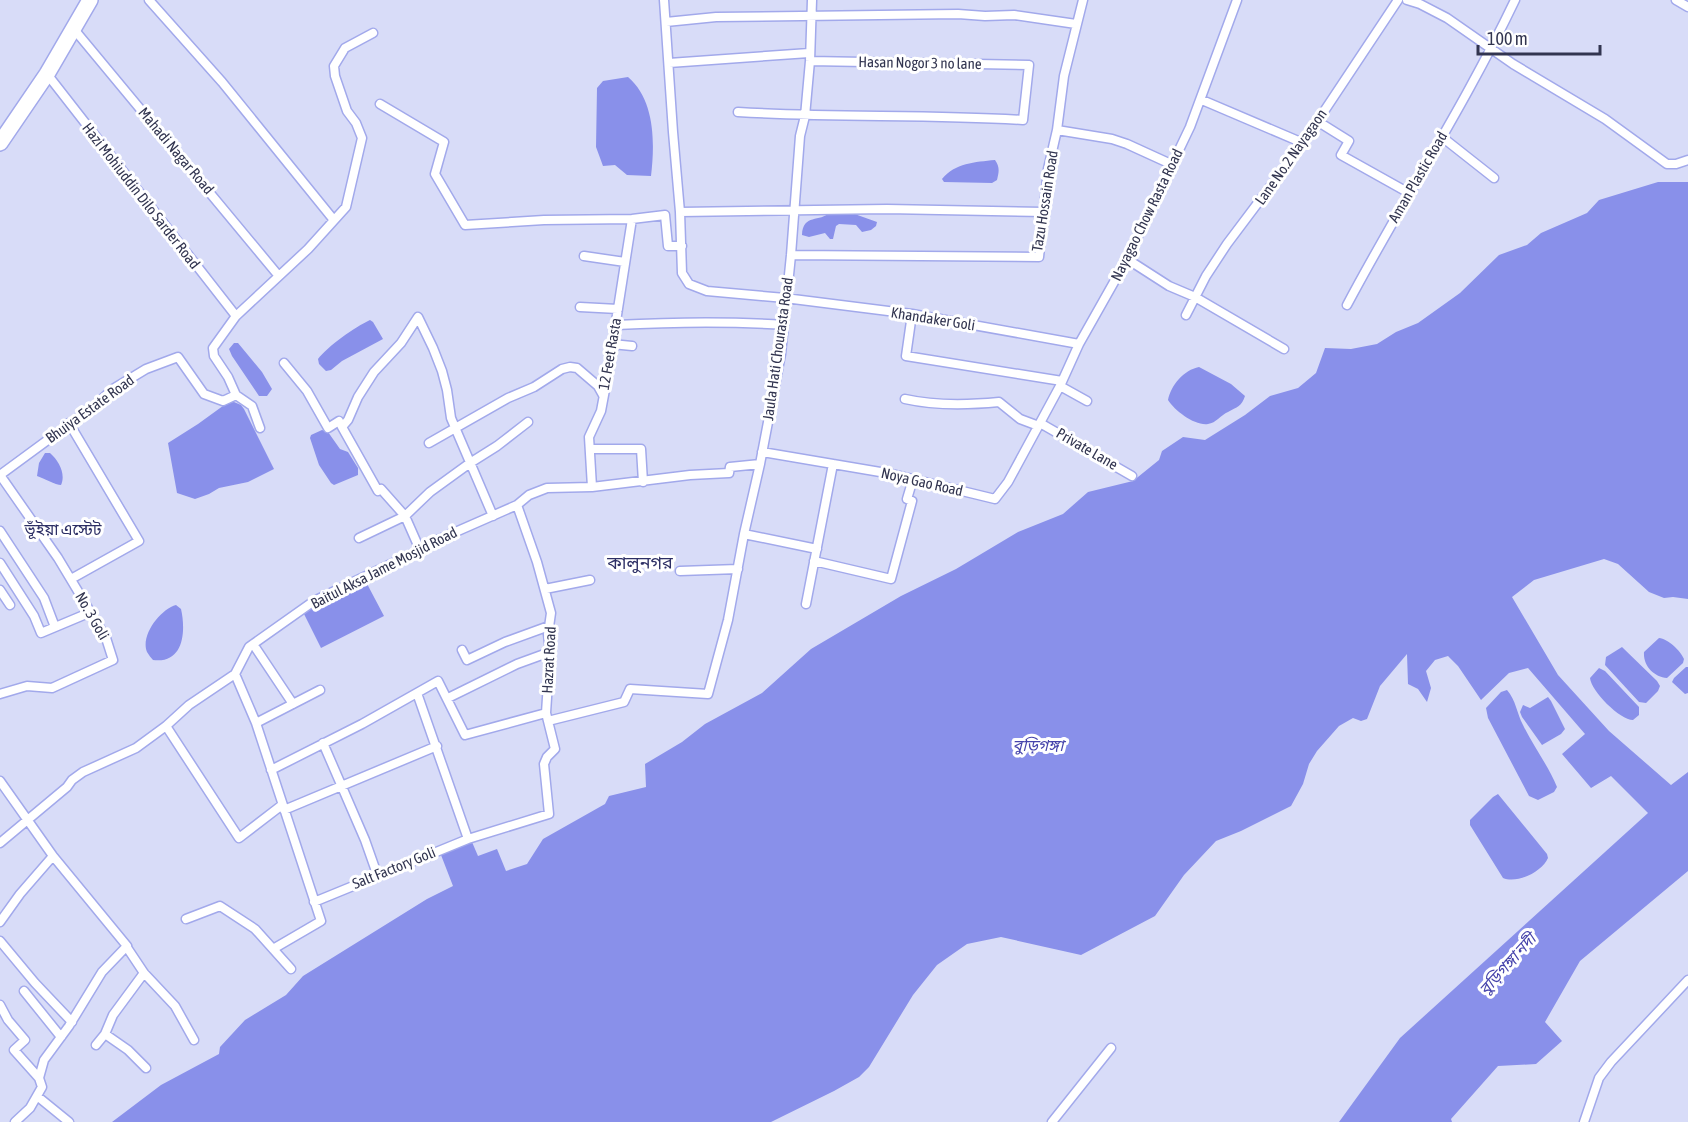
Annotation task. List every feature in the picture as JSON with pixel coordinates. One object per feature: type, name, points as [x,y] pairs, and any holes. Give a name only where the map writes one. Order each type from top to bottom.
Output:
[{"type":"highway","points":[[2,135],[47,74],[90,0]]},
{"type":"street","points":[[149,0],[222,82],[333,219]]},
{"type":"street","points":[[380,104],[444,142],[435,174],[465,225],[544,220],[632,219],[665,215],[668,246],[682,246],[664,0]]},
{"type":"street","name":"Jaula Hati Chourasta Road","points":[[547,717],[624,702],[630,689],[708,694],[728,620],[775,389],[791,255],[800,136],[805,116],[812,0]]},
{"type":"street","points":[[1057,130],[1064,76],[1083,0]]},
{"type":"street","name":"Nayagao Chow Rasta Road","points":[[1040,423],[1079,344],[1127,259],[1173,165],[1202,100],[1237,0]]},
{"type":"street","name":"Lane No.2 Nayagaon","points":[[1186,315],[1227,244],[1303,143],[1398,0]]},
{"type":"street","points":[[1407,0],[1447,18],[1491,50],[1605,119],[1666,164],[1688,160]]},
{"type":"street","name":"Aman Plastic Road","points":[[1347,305],[1385,234],[1491,50],[1515,0]]},
{"type":"street","points":[[1676,0],[1688,8]]},
{"type":"street","points":[[666,22],[716,17],[1014,15],[1076,24]]},
{"type":"street","name":"Mahadi Nagar Road","points":[[73,28],[278,275]]},
{"type":"street","points":[[260,428],[252,406],[236,395],[228,377],[214,356],[213,348],[236,316],[308,249],[346,207],[362,138],[356,123],[347,111],[335,76],[334,66],[345,48],[373,33]]},
{"type":"street","name":"Hasan Nogor 3 no lane","points":[[669,63],[809,57],[1029,66],[1023,120],[982,117],[805,116]]},
{"type":"street","name":"Hazi Mohiuddin Dilo Sarder Road","points":[[47,74],[236,316]]},
{"type":"street","points":[[1202,100],[1303,143]]},
{"type":"street","points":[[738,112],[805,116]]},
{"type":"street","points":[[1317,120],[1349,141],[1341,155],[1409,193]]},
{"type":"street","name":"Tazu Hossain Road","points":[[791,255],[1039,257],[1048,169],[1057,130],[1119,142],[1173,165]]},
{"type":"street","points":[[1442,137],[1494,178]]},
{"type":"street","points":[[680,212],[887,209],[1044,213]]},
{"type":"street","name":"12 Feet Rasta","points":[[592,488],[590,437],[601,411],[632,219]]},
{"type":"street","name":"Khandaker Goli","points":[[682,246],[684,278],[689,284],[707,291],[912,314],[1079,344]]},
{"type":"street","points":[[584,256],[626,262]]},
{"type":"street","points":[[1127,259],[1169,286],[1195,297],[1284,349]]},
{"type":"street","points":[[580,307],[618,309]]},
{"type":"street","points":[[912,314],[906,356],[1061,384],[1087,401]]},
{"type":"street","points":[[342,427],[374,372],[401,343],[418,317],[442,371],[449,412],[455,428],[493,516]]},
{"type":"street","points":[[616,325],[673,322],[741,322],[784,325]]},
{"type":"street","points":[[612,344],[632,346]]},
{"type":"street","name":"Bhuiya Estate Road","points":[[0,475],[94,406],[113,389],[146,369],[178,357],[204,394],[223,401],[236,395]]},
{"type":"street","points":[[284,363],[307,391],[328,428],[339,421],[378,491],[381,489],[405,516],[420,550]]},
{"type":"street","points":[[429,443],[508,398],[534,387],[562,369],[577,368],[598,386],[603,395]]},
{"type":"street","name":"Private Lane","points":[[905,399],[924,403],[999,402],[1020,419],[1036,425],[1040,423],[1132,476]]},
{"type":"street","points":[[359,538],[405,516],[430,492],[528,422]]},
{"type":"street","points":[[69,423],[139,541],[71,579]]},
{"type":"street","name":"Noya Gao Road","points":[[762,452],[913,479],[995,499],[1008,482],[1040,423]]},
{"type":"street","points":[[590,449],[641,449],[643,482]]},
{"type":"street","name":"Baitul Aksa Jame Mosjid Road","points":[[0,843],[83,772],[136,748],[166,726],[189,705],[235,674],[249,647],[314,601],[435,541],[517,505],[529,495],[547,488],[592,488],[729,472],[730,467],[760,464]]},
{"type":"street","points":[[806,604],[833,464]]},
{"type":"street","name":"No. 3 Goli","points":[[0,475],[71,579],[106,638],[113,660],[52,688],[27,686],[0,693]]},
{"type":"street","points":[[814,561],[891,579],[912,501],[907,499],[913,479]]},
{"type":"street","name":"Hazrat Road","points":[[517,505],[551,613],[547,717],[555,749],[544,764],[549,814]]},
{"type":"street","points":[[0,531],[44,598],[55,627]]},
{"type":"street","points":[[744,534],[817,549]]},
{"type":"street","points":[[0,563],[34,616],[42,633],[91,612]]},
{"type":"street","points":[[680,571],[738,569]]},
{"type":"street","points":[[545,589],[590,580]]},
{"type":"street","points":[[0,590],[10,605]]},
{"type":"street","points":[[462,650],[467,660],[549,626]]},
{"type":"street","points":[[253,644],[292,704]]},
{"type":"street","points":[[448,698],[517,664],[550,652]]},
{"type":"street","points":[[235,674],[256,723],[321,921],[273,949]]},
{"type":"street","points":[[271,770],[438,681],[465,735],[547,717]]},
{"type":"street","points":[[256,723],[320,690]]},
{"type":"street","points":[[417,693],[468,839]]},
{"type":"street","points":[[166,726],[239,838],[283,807],[343,786],[437,747]]},
{"type":"street","points":[[323,744],[343,786],[377,874]]},
{"type":"street","points":[[1,785],[53,856],[126,946],[144,973],[175,1006],[194,1040]]},
{"type":"street","name":"Salt Factory Goli","points":[[314,902],[377,874],[468,839],[549,814]]},
{"type":"street","points":[[0,922],[20,894],[53,856]]},
{"type":"street","points":[[186,919],[220,906],[255,929],[291,969]]},
{"type":"street","points":[[0,941],[72,1022]]},
{"type":"street","points":[[39,1078],[44,1060],[72,1022],[102,972],[126,946]]},
{"type":"street","points":[[96,1045],[105,1034],[113,1015],[144,973]]},
{"type":"street","points":[[1584,1122],[1596,1085],[1611,1062],[1688,980]]},
{"type":"street","points":[[24,992],[61,1037]]},
{"type":"street","points":[[0,1005],[8,1020],[25,1040],[14,1050],[39,1078],[42,1086],[30,1108],[15,1122]]},
{"type":"street","points":[[105,1034],[128,1050],[146,1068]]},
{"type":"street","points":[[1052,1122],[1111,1048]]},
{"type":"street","points":[[37,1096],[69,1122]]},
{"type":"water","points":[[628,77],[644,98],[648,110],[653,136],[651,176],[627,175],[615,165],[603,166],[596,147],[597,88],[603,81]]},
{"type":"water","points":[[995,160],[999,172],[997,180],[992,183],[944,182],[942,179],[959,166]]},
{"type":"water","name":"বুড়িগঙ্গা","points":[[1658,182],[1688,182],[1688,599],[1664,598],[1649,592],[1618,564],[1604,559],[1534,580],[1512,597],[1558,675],[1609,731],[1671,785],[1688,772],[1688,871],[1580,961],[1545,1022],[1562,1041],[1536,1064],[1498,1066],[1451,1119],[1452,1122],[1339,1122],[1400,1038],[1648,813],[1611,776],[1591,788],[1562,754],[1585,734],[1528,668],[1509,673],[1481,700],[1458,666],[1448,656],[1435,660],[1426,671],[1431,688],[1427,702],[1418,689],[1408,684],[1407,654],[1380,686],[1367,719],[1361,721],[1353,718],[1339,726],[1317,751],[1291,806],[1216,841],[1184,875],[1155,916],[1081,955],[1001,937],[967,944],[937,965],[913,995],[869,1067],[859,1077],[771,1122],[112,1122],[161,1085],[219,1054],[220,1047],[245,1020],[286,995],[303,976],[427,899],[453,886],[441,855],[472,842],[478,856],[497,849],[506,871],[527,864],[543,839],[605,804],[609,796],[646,787],[645,764],[682,742],[705,724],[762,693],[811,649],[901,596],[956,569],[1018,532],[1063,514],[1088,492],[1133,481],[1159,460],[1162,451],[1183,437],[1205,440],[1270,396],[1298,388],[1316,373],[1325,348],[1351,349],[1377,344],[1396,332],[1418,323],[1460,293],[1499,255],[1527,245],[1541,233],[1587,213],[1599,200]]},
{"type":"water","points":[[830,212],[849,212],[877,222],[876,226],[862,232],[856,225],[839,224],[836,226],[833,239],[825,233],[809,237],[802,235],[805,224]]},
{"type":"water","points":[[370,320],[383,339],[342,361],[331,370],[326,371],[319,364],[318,359],[328,348]]},
{"type":"water","points":[[234,343],[238,343],[262,372],[272,389],[267,396],[259,396],[232,356],[229,349]]},
{"type":"water","points":[[1199,367],[1231,384],[1245,396],[1239,406],[1208,424],[1197,423],[1186,417],[1168,400],[1179,379],[1188,371]]},
{"type":"water","points":[[234,402],[244,409],[274,469],[248,482],[219,488],[195,499],[177,493],[168,443],[227,403]]},
{"type":"water","points":[[322,430],[328,432],[340,449],[348,452],[358,468],[358,475],[334,485],[331,483],[319,465],[310,438],[311,435]]},
{"type":"water","points":[[45,453],[50,453],[59,464],[63,476],[61,485],[37,476],[39,463]]},
{"type":"water","points":[[365,580],[384,616],[321,648],[303,612]]},
{"type":"water","points":[[176,605],[181,609],[183,618],[183,636],[180,644],[171,657],[153,660],[147,652],[146,638],[158,617]]},
{"type":"water","points":[[1659,638],[1666,640],[1680,652],[1684,659],[1683,663],[1667,678],[1650,670],[1644,657],[1644,652]]},
{"type":"water","points":[[1622,647],[1660,686],[1646,703],[1639,702],[1605,665],[1606,657]]},
{"type":"water","points":[[1688,667],[1688,693],[1685,694],[1672,682]]},
{"type":"water","points":[[1599,668],[1605,671],[1639,707],[1639,715],[1633,720],[1627,719],[1614,710],[1595,690],[1590,678]]},
{"type":"water","points":[[1507,690],[1527,733],[1557,787],[1554,792],[1538,800],[1529,796],[1488,718],[1486,708],[1501,692]]},
{"type":"water","points":[[1548,697],[1565,729],[1561,734],[1542,745],[1520,712],[1523,705],[1530,708]]},
{"type":"water","points":[[1498,794],[1547,854],[1548,858],[1540,868],[1522,878],[1503,878],[1470,825],[1470,820]]},
{"type":"district","name":"ভূঁইয়া এস্টেট","points":[[63,529]]},
{"type":"district","name":"কালুনগর","points":[[640,563]]},
{"type":"water label","name":"বুড়িগঙ্গা নদী","points":[[1507,964]]}]
